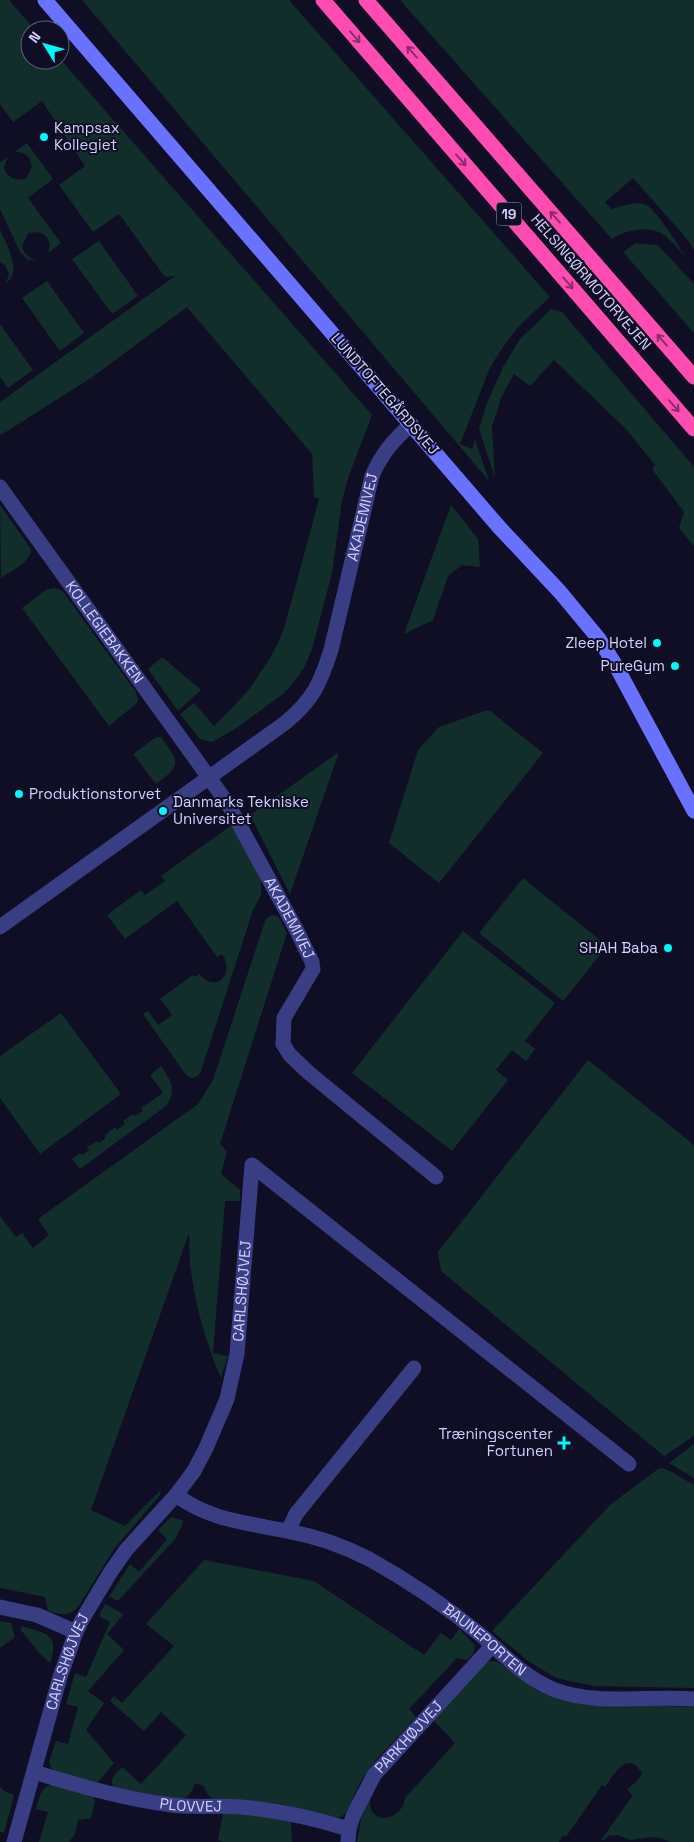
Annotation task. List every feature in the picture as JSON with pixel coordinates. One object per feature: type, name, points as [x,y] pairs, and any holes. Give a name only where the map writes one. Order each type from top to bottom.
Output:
[{"type":"highway","name":"HELSINGØRMOTORVEJEN","points":[[323,0],[694,429]]},
{"type":"highway","name":"HELSINGØRMOTORVEJEN","points":[[366,0],[694,377]]},
{"type":"street","name":"LUNDTOFTEGÅRDSVEJ","points":[[45,0],[499,527],[560,592],[599,640],[616,666],[694,811]]},
{"type":"street","name":"AKADEMIVEJ","points":[[0,927],[286,723],[313,696],[322,678],[331,650],[372,476],[389,445],[411,424]]},
{"type":"street","name":"KOLLEGIEBAKKEN","points":[[0,487],[210,778]]},
{"type":"street","name":"AKADEMIVEJ","points":[[210,778],[236,816],[312,962],[313,969],[284,1018],[283,1044],[290,1055],[309,1073],[436,1176]]},
{"type":"street","name":"CARLSHØJVEJ","points":[[14,1842],[60,1678],[76,1632],[90,1603],[126,1550],[176,1495],[194,1471],[227,1399],[237,1354],[252,1165],[629,1464]]},
{"type":"street","points":[[288,1531],[296,1514],[414,1368]]},
{"type":"street","name":"BAUNEPORTEN","points":[[176,1495],[196,1508],[218,1518],[288,1531],[330,1543],[369,1559],[428,1595],[533,1679],[555,1690],[568,1694],[601,1698],[694,1699]]},
{"type":"street","points":[[0,1607],[36,1615],[76,1632]]},
{"type":"street","name":"PARKHØJVEJ","points":[[349,1836],[359,1803],[374,1775],[492,1646]]},
{"type":"street","name":"PLOVVEJ","points":[[34,1772],[136,1800],[175,1806],[240,1807],[276,1811],[316,1819],[349,1836]]},
{"type":"green space","points":[[0,0],[9,0],[26,20],[20,20],[20,70],[70,70],[372,415],[348,478],[342,501],[332,573],[312,649],[305,666],[283,694],[235,729],[212,742],[200,739],[180,714],[194,703],[214,726],[248,691],[277,645],[285,625],[319,499],[314,497],[312,454],[187,307],[91,378],[0,434],[0,402],[175,276],[165,277],[119,214],[93,232],[59,185],[85,166],[42,101],[13,122],[0,104]]},
{"type":"green space","points":[[82,0],[289,0],[550,297],[517,328],[497,356],[489,370],[460,444],[472,449],[475,439],[489,481]]},
{"type":"green space","points":[[400,0],[694,0],[694,250],[687,239],[633,178],[605,202],[611,209],[634,204],[642,204],[651,208],[687,259],[668,238],[656,231],[636,230],[623,233],[612,239]]},
{"type":"green space","points":[[27,143],[53,179],[28,198],[61,243],[48,253],[49,243],[46,236],[38,232],[28,234],[22,246],[27,255],[36,260],[28,260],[20,252],[0,209],[0,162],[8,157],[4,167],[7,174],[15,179],[26,178],[32,167],[30,160],[27,155],[14,152]]},
{"type":"green space","points":[[0,230],[13,265],[11,278],[6,283],[9,274],[5,265],[0,262]]},
{"type":"green space","points":[[99,241],[138,296],[112,314],[72,259]]},
{"type":"green space","points":[[636,243],[658,245],[694,284],[694,333],[623,252]]},
{"type":"green space","points":[[47,281],[84,333],[60,351],[22,298]]},
{"type":"green space","points":[[551,309],[562,312],[694,467],[694,546],[679,528],[684,512],[652,469],[655,465],[626,429],[554,360],[530,386],[514,374],[502,396],[492,426],[495,478],[479,429],[487,403],[503,367],[520,339]]},
{"type":"green space","points":[[0,324],[33,370],[8,388],[0,377]]},
{"type":"green space","points":[[0,505],[31,549],[28,558],[24,562],[1,578]]},
{"type":"green space","points":[[451,505],[478,539],[480,567],[462,565],[448,576],[433,620],[404,634]]},
{"type":"green space","points":[[59,589],[64,593],[136,692],[137,703],[109,726],[22,608],[46,590]]},
{"type":"green space","points":[[162,657],[201,690],[178,711],[148,669]]},
{"type":"green space","points":[[484,711],[490,711],[543,753],[439,883],[389,843],[418,750],[439,727]]},
{"type":"green space","points":[[156,737],[161,737],[172,752],[175,763],[171,772],[156,784],[133,754]]},
{"type":"green space","points":[[339,752],[290,894],[250,815]]},
{"type":"green space","points":[[233,824],[261,881],[261,895],[253,910],[201,1071],[198,1076],[192,1078],[186,1075],[143,1014],[148,1011],[158,1025],[172,1015],[160,999],[193,975],[195,977],[199,974],[205,980],[217,982],[225,974],[227,968],[226,961],[222,954],[217,957],[177,901],[125,939],[107,915],[141,890],[145,895],[165,881],[161,876]]},
{"type":"green space","points":[[523,878],[607,946],[563,1001],[479,933]]},
{"type":"green space","points":[[272,915],[278,916],[287,933],[220,1144],[227,1152],[221,1174],[240,1190],[240,1201],[225,1201],[213,1353],[228,1356],[221,1378],[205,1336],[198,1308],[190,1264],[189,1233],[91,1510],[125,1526],[161,1490],[160,1495],[114,1549],[78,1607],[68,1614],[48,1611],[45,1597],[0,1588],[0,1216],[16,1237],[22,1233],[33,1248],[49,1235],[38,1219],[198,1104],[213,1080],[264,924],[266,919]]},
{"type":"green space","points":[[463,931],[555,1003],[525,1041],[535,1049],[526,1061],[512,1050],[496,1070],[508,1080],[452,1151],[352,1073]]},
{"type":"green space","points":[[61,1013],[121,1094],[40,1154],[0,1098],[0,1056]]},
{"type":"green space","points":[[588,1060],[694,1145],[694,1436],[664,1456],[441,1271],[438,1252]]},
{"type":"green space","points":[[161,1066],[168,1076],[172,1090],[166,1106],[80,1169],[72,1159],[80,1153],[82,1155],[89,1150],[87,1147],[97,1141],[99,1143],[106,1138],[105,1135],[115,1127],[117,1130],[125,1124],[123,1121],[133,1114],[135,1116],[143,1111],[141,1108],[163,1093],[150,1075]]},
{"type":"green space","points":[[694,1444],[694,1478],[669,1463]]},
{"type":"green space","points":[[662,1468],[694,1485],[694,1688],[594,1686],[556,1678],[528,1661],[492,1631],[611,1504]]},
{"type":"green space","points":[[171,1517],[184,1521],[176,1538],[118,1601],[109,1597],[130,1564],[139,1572],[167,1539],[158,1530]]},
{"type":"green space","points":[[204,1560],[314,1581],[424,1655],[441,1633],[451,1640],[459,1629],[475,1645],[473,1653],[467,1660],[457,1658],[409,1709],[416,1717],[372,1765],[360,1783],[349,1808],[342,1816],[338,1818],[279,1804],[213,1799],[208,1795],[203,1785],[194,1784],[189,1795],[179,1799],[114,1788],[112,1785],[112,1779],[122,1767],[141,1784],[186,1735],[161,1712],[144,1731],[110,1701],[114,1696],[122,1703],[174,1646],[146,1624]]},
{"type":"green space","points":[[105,1604],[123,1615],[107,1634],[124,1650],[88,1691],[104,1703],[86,1730],[114,1763],[99,1781],[94,1783],[56,1772],[52,1769],[49,1762],[56,1741],[68,1744],[78,1707],[66,1704],[75,1673],[86,1677],[110,1622],[99,1616]]},
{"type":"green space","points":[[0,1621],[11,1623],[15,1637],[0,1648]]},
{"type":"green space","points":[[22,1626],[49,1636],[53,1646],[50,1663],[40,1654],[20,1629]]},
{"type":"green space","points":[[489,1661],[498,1662],[537,1690],[556,1698],[581,1703],[694,1707],[694,1842],[670,1842],[654,1837],[630,1840],[618,1835],[608,1836],[603,1841],[601,1840],[633,1795],[627,1790],[637,1781],[642,1773],[636,1766],[626,1763],[612,1776],[605,1787],[602,1785],[566,1837],[563,1835],[559,1842],[357,1842],[361,1818],[370,1796],[370,1806],[373,1812],[384,1818],[391,1817],[397,1813],[402,1807],[405,1798],[455,1743],[433,1720],[481,1667]]},
{"type":"green space","points":[[54,1784],[92,1796],[95,1801],[91,1818],[78,1820],[75,1834],[69,1842],[39,1842],[48,1812],[36,1809],[43,1790],[49,1785]]},
{"type":"green space","points":[[0,1787],[14,1795],[4,1833],[0,1832]]},
{"type":"green space","points":[[223,1813],[291,1820],[292,1842],[223,1842],[218,1840]]},
{"type":"place","name":"Kampsax Kollegiet","points":[[44,137]]},
{"type":"place","name":"Zleep Hotel","points":[[657,643]]},
{"type":"place","name":"PureGym","points":[[675,666]]},
{"type":"place","name":"Produktionstorvet","points":[[19,794]]},
{"type":"place","name":"Danmarks Tekniske Universitet","points":[[163,811]]},
{"type":"place","name":"SHAH Baba","points":[[668,948]]},
{"type":"place","name":"Træningscenter Fortunen","points":[[564,1443]]}]
